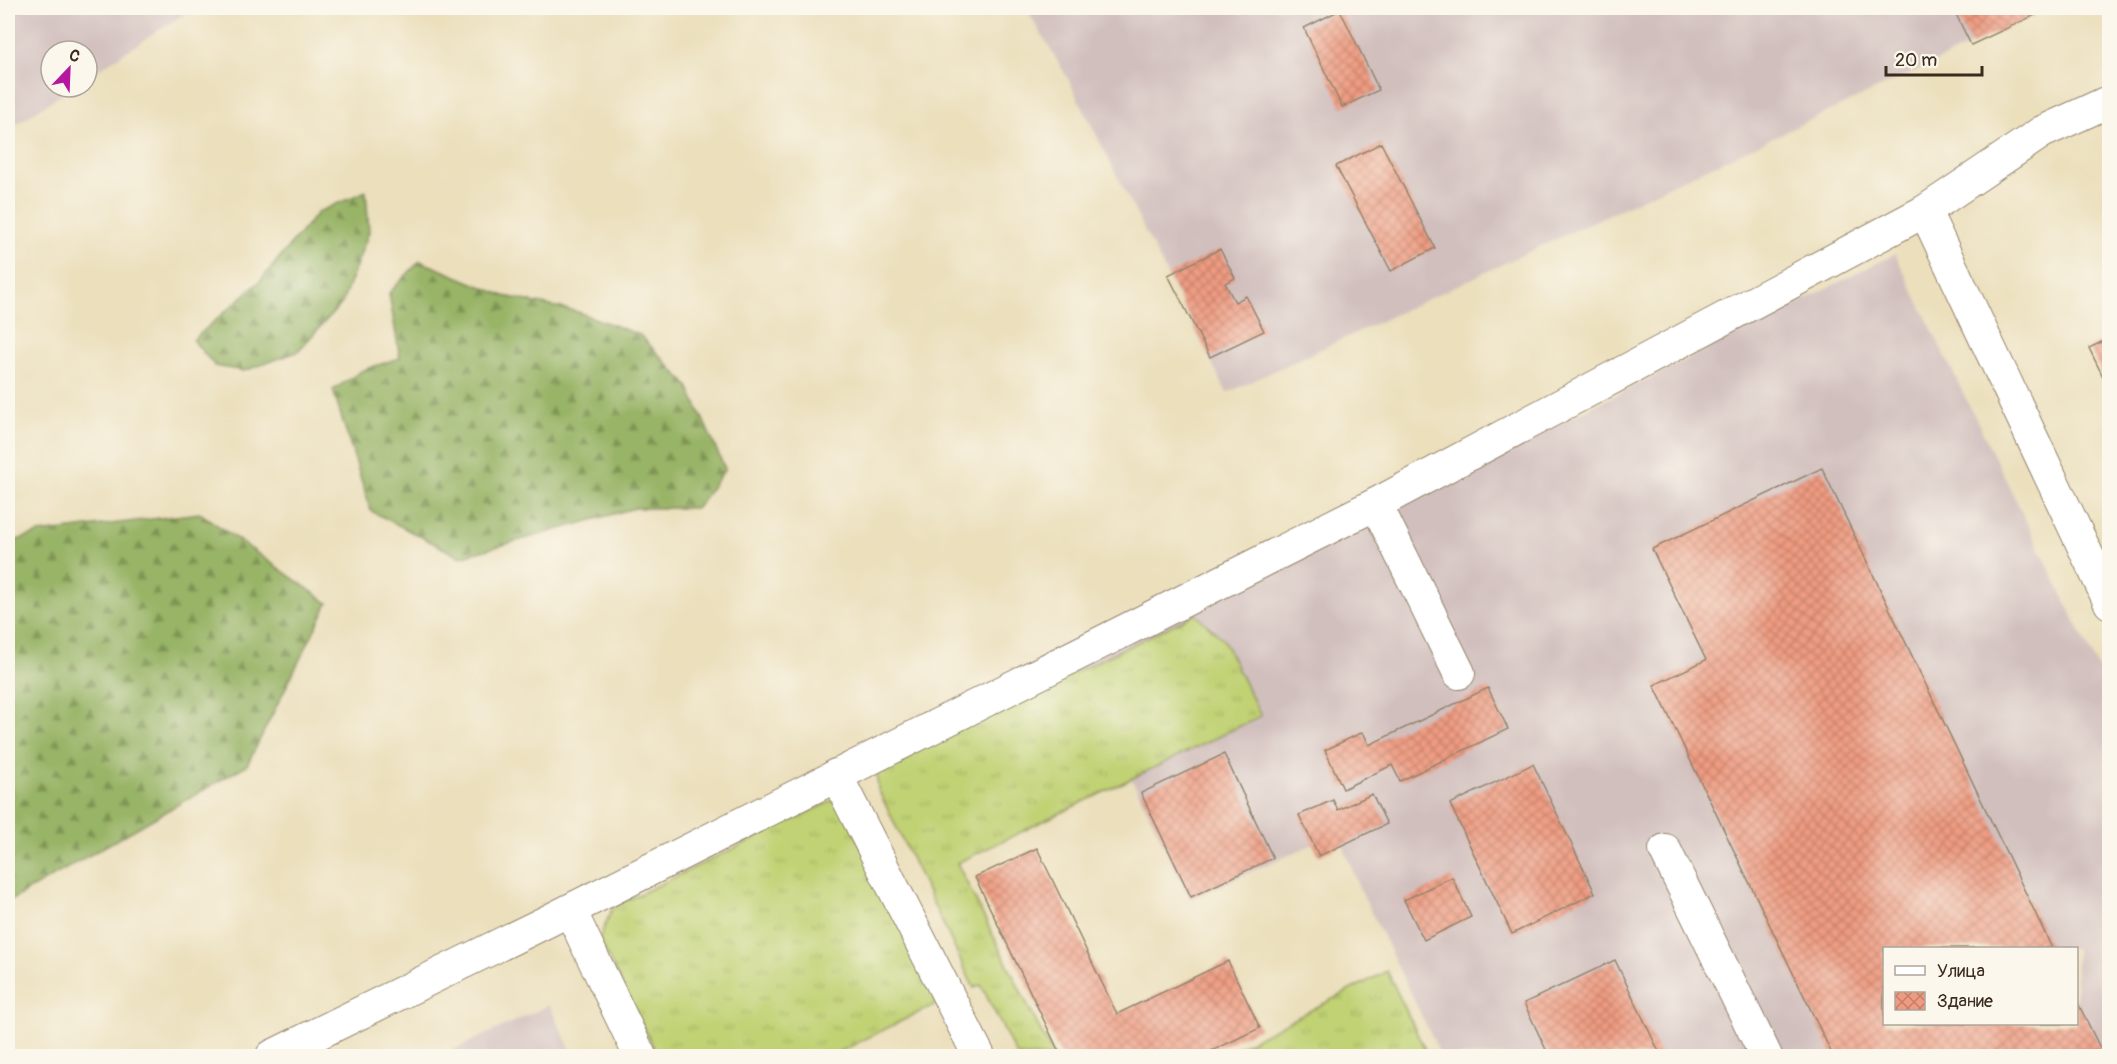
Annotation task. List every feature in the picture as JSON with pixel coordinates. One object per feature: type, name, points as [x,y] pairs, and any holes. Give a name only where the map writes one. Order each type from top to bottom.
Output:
[{"type":"street","points":[[272,1056],[570,910],[1376,504],[1925,211],[2043,132],[2109,101]]},
{"type":"street","points":[[1925,211],[2109,603]]},
{"type":"street","points":[[1376,504],[1459,673]]},
{"type":"street","points":[[837,776],[979,1056]]},
{"type":"street","points":[[1665,850],[1766,1056]]},
{"type":"street","points":[[570,910],[640,1056]]},
{"type":"shaded area","points":[[8,8],[193,8],[99,69],[99,39],[39,39],[39,99],[54,99],[8,130]]},
{"type":"shaded area","points":[[1026,8],[2050,8],[1227,393],[1067,77]]},
{"type":"shaded area","points":[[1895,254],[2109,690],[2109,1056],[1441,1056],[1359,887],[1338,833],[1190,899],[1129,773],[1066,672]]},
{"type":"shaded area","points":[[549,1005],[574,1056],[440,1056]]},
{"type":"green space","points":[[366,191],[369,232],[342,303],[297,352],[244,371],[215,366],[193,340],[260,281],[318,212]]},
{"type":"green space","points":[[420,261],[504,296],[575,311],[640,335],[688,386],[725,469],[697,508],[635,508],[460,557],[371,511],[333,390],[363,370],[400,358],[389,293]]},
{"type":"green space","points":[[200,513],[328,603],[247,765],[8,902],[8,543],[39,533]]},
{"type":"green space","points":[[1195,614],[1223,639],[1261,716],[957,863],[1053,1056],[1017,1056],[981,985],[974,988],[878,789],[877,776],[882,766]]},
{"type":"green space","points":[[838,798],[938,1003],[831,1056],[658,1056],[599,939],[613,907]]},
{"type":"green space","points":[[1387,971],[1428,1056],[1222,1056]]},
{"type":"building","points":[[1953,8],[2050,8],[1971,45]]},
{"type":"building","points":[[1340,10],[1379,90],[1342,107],[1304,28]]},
{"type":"building","points":[[1381,143],[1435,248],[1391,271],[1336,166]]},
{"type":"building","points":[[1220,249],[1235,278],[1225,283],[1235,302],[1246,296],[1264,331],[1210,357],[1168,275]]},
{"type":"building","points":[[2110,338],[2110,391],[2089,348]]},
{"type":"building","points":[[1822,468],[2052,947],[1883,947],[1883,1025],[2078,1025],[2078,1003],[2104,1056],[1833,1056],[1654,685],[1706,660],[1652,549]]},
{"type":"building","points":[[1488,688],[1508,729],[1400,781],[1392,765],[1343,789],[1325,750],[1363,732],[1369,745]]},
{"type":"building","points":[[1224,754],[1273,858],[1191,897],[1141,793]]},
{"type":"building","points":[[1533,764],[1595,893],[1512,934],[1450,804]]},
{"type":"building","points":[[1372,794],[1387,824],[1319,856],[1299,815],[1333,800],[1338,810]]},
{"type":"building","points":[[1037,848],[1117,1014],[1228,961],[1260,1028],[1201,1056],[1061,1056],[975,877]]},
{"type":"building","points":[[1452,877],[1471,917],[1424,940],[1404,900]]},
{"type":"building","points":[[1615,960],[1661,1056],[1549,1056],[1524,1003]]}]
